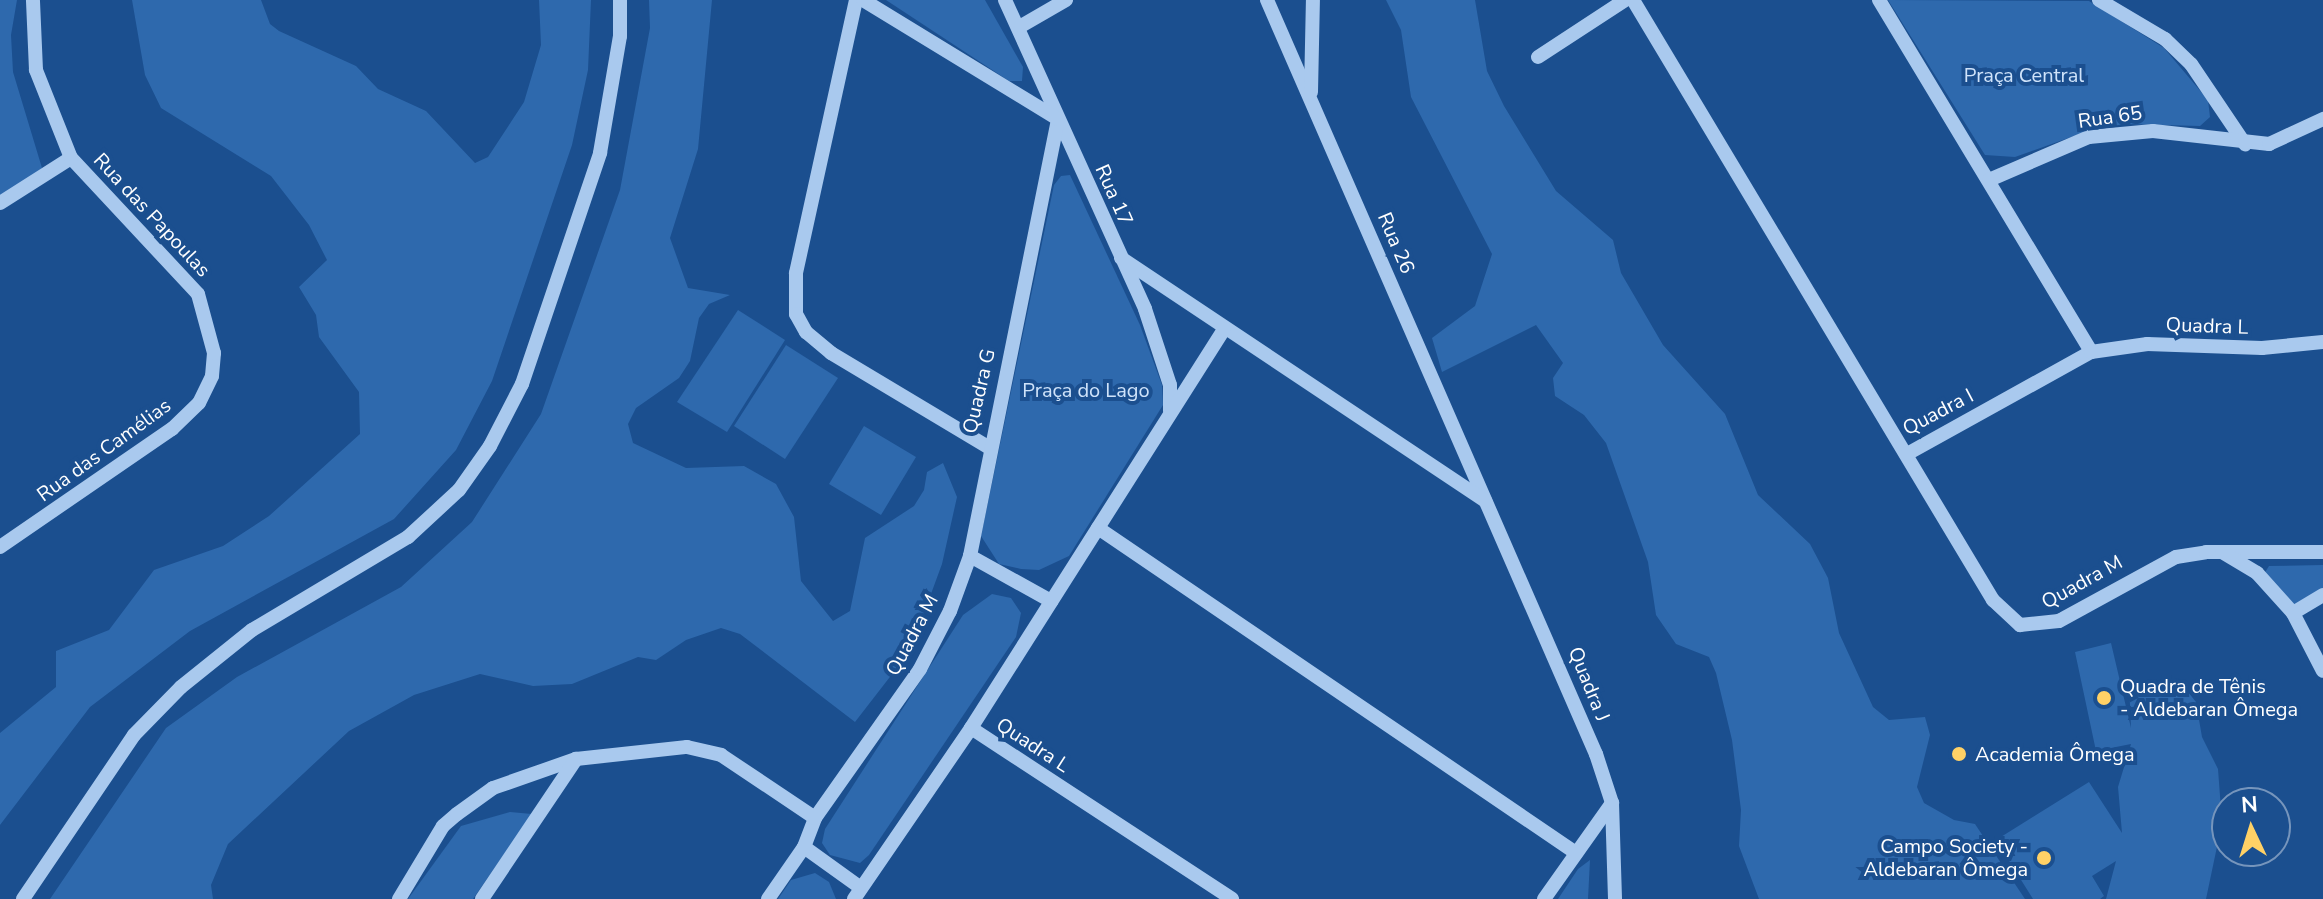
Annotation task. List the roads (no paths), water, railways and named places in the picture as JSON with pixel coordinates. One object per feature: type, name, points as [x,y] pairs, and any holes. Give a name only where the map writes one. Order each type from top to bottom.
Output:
[{"type":"street","name":"Rua das Papoulas","points":[[33,0],[36,70],[71,158],[179,269],[198,294],[208,321]]},
{"type":"street","points":[[23,899],[134,735],[181,687],[252,630],[408,537],[459,490],[490,446],[522,384],[600,153],[620,36],[620,0]]},
{"type":"street","name":"Quadra G","points":[[856,0],[796,273],[796,314],[806,332],[831,353],[988,447],[1058,119]]},
{"type":"street","points":[[863,0],[1058,119]]},
{"type":"street","name":"Rua 17","points":[[1005,0],[1021,26],[1058,119],[1145,309],[1170,385],[1170,411]]},
{"type":"street","points":[[1021,26],[1066,0]]},
{"type":"street","name":"Rua 26","points":[[1267,0],[1487,502]]},
{"type":"street","points":[[1311,97],[1313,0]]},
{"type":"street","points":[[1538,57],[1625,0]]},
{"type":"street","name":"Quadra I","points":[[1633,0],[1907,454],[2091,352]]},
{"type":"street","points":[[1879,0],[2091,352]]},
{"type":"street","points":[[2099,0],[2165,39],[2191,64],[2245,144]]},
{"type":"street","name":"Rua 65","points":[[1989,180],[2050,150],[2116,132],[2153,131],[2245,144],[2289,138],[2323,119]]},
{"type":"street","points":[[0,203],[71,158]]},
{"type":"street","points":[[1120,258],[1487,502]]},
{"type":"street","name":"Rua das Camélias","points":[[2,541],[172,429],[199,403],[212,376],[208,321]]},
{"type":"street","points":[[1224,329],[1098,528],[1576,853]]},
{"type":"street","name":"Quadra L","points":[[2091,352],[2147,344],[2262,348],[2323,342]]},
{"type":"street","name":"Quadra M","points":[[768,899],[804,847],[815,818],[920,669],[950,611],[970,556],[988,447]]},
{"type":"street","name":"Quadra M","points":[[1907,454],[1993,600],[2020,625],[2059,621],[2176,557],[2222,552],[2323,552]]},
{"type":"street","name":"Quadra J","points":[[1487,502],[1549,640],[1612,803]]},
{"type":"street","name":"Quadra L","points":[[1098,528],[971,728],[1232,899]]},
{"type":"street","points":[[2222,552],[2257,573],[2293,613],[2323,671]]},
{"type":"street","points":[[970,556],[1051,601]]},
{"type":"street","points":[[2293,613],[2323,595]]},
{"type":"street","points":[[804,847],[858,893],[971,728]]},
{"type":"street","points":[[399,899],[443,826],[457,814],[493,788],[576,759],[638,749],[698,749],[721,755],[815,818]]},
{"type":"street","points":[[482,899],[576,759]]},
{"type":"street","points":[[1544,899],[1612,803]]},
{"type":"street","points":[[1612,803],[1615,899]]},
{"type":"place","name":"Quadra de Tênis - Aldebaran Ômega","points":[[2104,698]]},
{"type":"place","name":"Academia Ômega","points":[[1959,754]]},
{"type":"place","name":"Campo Society - Aldebaran Ômega","points":[[2044,858]]},
{"type":"park label","name":"Praça Central","points":[[2024,75]]},
{"type":"park label","name":"Praça do Lago","points":[[1086,390]]}]
